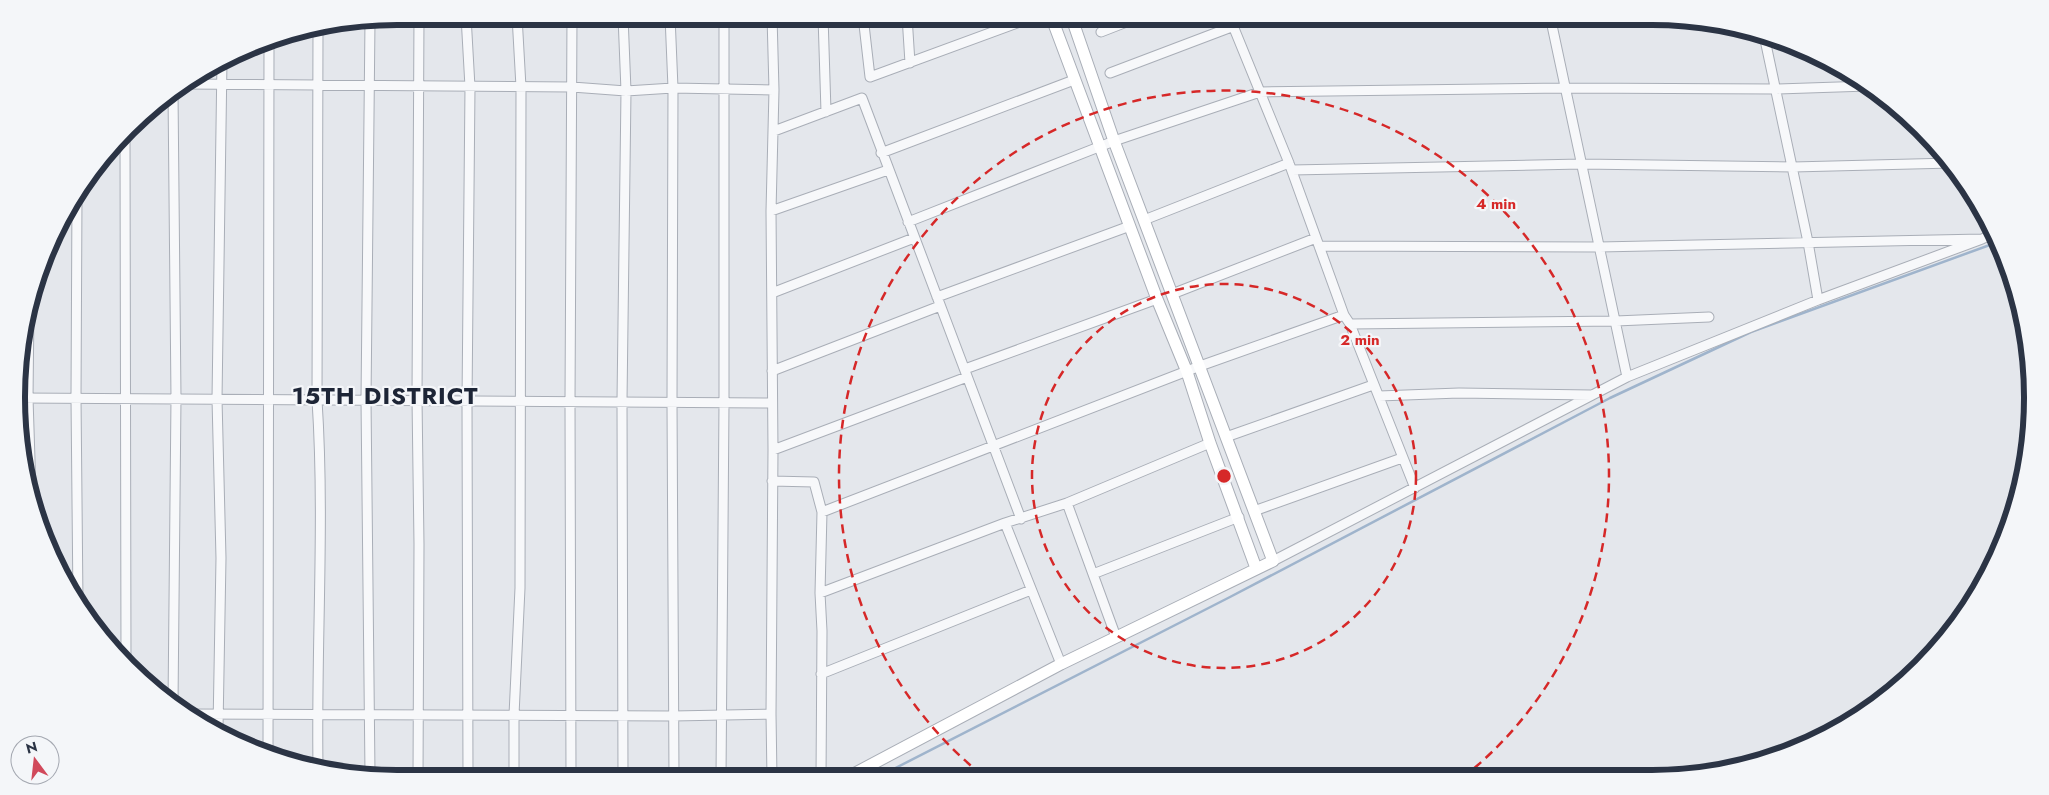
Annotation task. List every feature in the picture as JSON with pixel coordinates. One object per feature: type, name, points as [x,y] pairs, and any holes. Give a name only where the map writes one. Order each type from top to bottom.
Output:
[{"type":"street","points":[[418,770],[419,25]]},
{"type":"street","points":[[467,25],[470,87],[467,401],[468,770]]},
{"type":"street","points":[[514,770],[514,716],[520,588],[521,88],[518,25]]},
{"type":"street","points":[[571,770],[572,25]]},
{"type":"street","points":[[623,770],[622,402],[626,92],[624,25]]},
{"type":"street","points":[[670,25],[673,88],[674,770]]},
{"type":"street","points":[[721,770],[723,715],[724,25]]},
{"type":"street","points":[[772,25],[774,131],[771,211],[773,450],[772,770]]},
{"type":"street","points":[[823,25],[826,112]]},
{"type":"street","points":[[864,25],[870,76],[1012,25]]},
{"type":"street","points":[[908,25],[910,63]]},
{"type":"street","points":[[1054,25],[1156,299],[1187,372],[1210,443],[1239,517],[1256,568]]},
{"type":"street","points":[[1074,25],[1114,141],[1273,561]]},
{"type":"street","points":[[1101,32],[1119,25]]},
{"type":"street","points":[[1552,25],[1627,377]]},
{"type":"street","points":[[370,26],[366,400],[370,769]]},
{"type":"street","points":[[1110,73],[1234,26],[1290,166],[1344,315],[1350,324],[1415,488]]},
{"type":"street","points":[[318,34],[317,400],[321,461],[318,761]]},
{"type":"street","points":[[1766,43],[1793,167],[1818,300]]},
{"type":"street","points":[[268,747],[270,400],[269,48]]},
{"type":"street","points":[[218,724],[221,558],[217,399],[222,69]]},
{"type":"street","points":[[881,153],[1074,80]]},
{"type":"street","points":[[197,84],[572,87],[626,92],[673,88],[774,90]]},
{"type":"street","points":[[908,222],[1114,141],[1260,92],[1564,88],[1776,89],[1856,86]]},
{"type":"street","points":[[774,131],[862,98],[881,153],[1021,519]]},
{"type":"street","points":[[173,101],[176,398],[173,694]]},
{"type":"street","points":[[125,143],[126,653]]},
{"type":"street","points":[[1144,220],[1290,166],[1581,164],[1793,167],[1941,163]]},
{"type":"street","points":[[771,211],[888,170]]},
{"type":"street","points":[[77,208],[78,588]]},
{"type":"street","points":[[937,296],[1130,226]]},
{"type":"street","points":[[861,770],[1061,664],[1273,561],[1627,377],[1818,300],[1988,236]]},
{"type":"street","points":[[772,292],[914,238]]},
{"type":"street","points":[[1172,294],[1317,242],[1599,247],[1982,239]]},
{"type":"street","points":[[773,450],[1156,299]]},
{"type":"street","points":[[772,371],[940,306]]},
{"type":"street","points":[[822,512],[1200,366],[1344,315]]},
{"type":"street","points":[[1350,324],[1616,321],[1709,317]]},
{"type":"street","points":[[26,370],[25,398],[28,447]]},
{"type":"street","points":[[1226,437],[1373,385]]},
{"type":"street","points":[[1379,396],[1459,393],[1593,395]]},
{"type":"street","points":[[25,398],[772,403]]},
{"type":"street","points":[[820,593],[1005,523],[1067,503],[1210,443]]},
{"type":"street","points":[[1254,511],[1402,458]]},
{"type":"street","points":[[772,481],[814,482],[822,512],[820,770]]},
{"type":"street","points":[[1067,503],[1116,637]]},
{"type":"street","points":[[1093,574],[1239,517]]},
{"type":"street","points":[[1005,523],[1061,664]]},
{"type":"street","points":[[821,674],[1031,590]]},
{"type":"street","points":[[202,714],[514,716],[771,714]]},
{"type":"waterway","points":[[892,770],[1230,597],[1610,398],[1751,332],[1991,244]]},
{"type":"district","name":"15TH DISTRICT","points":[[385,395]]}]
